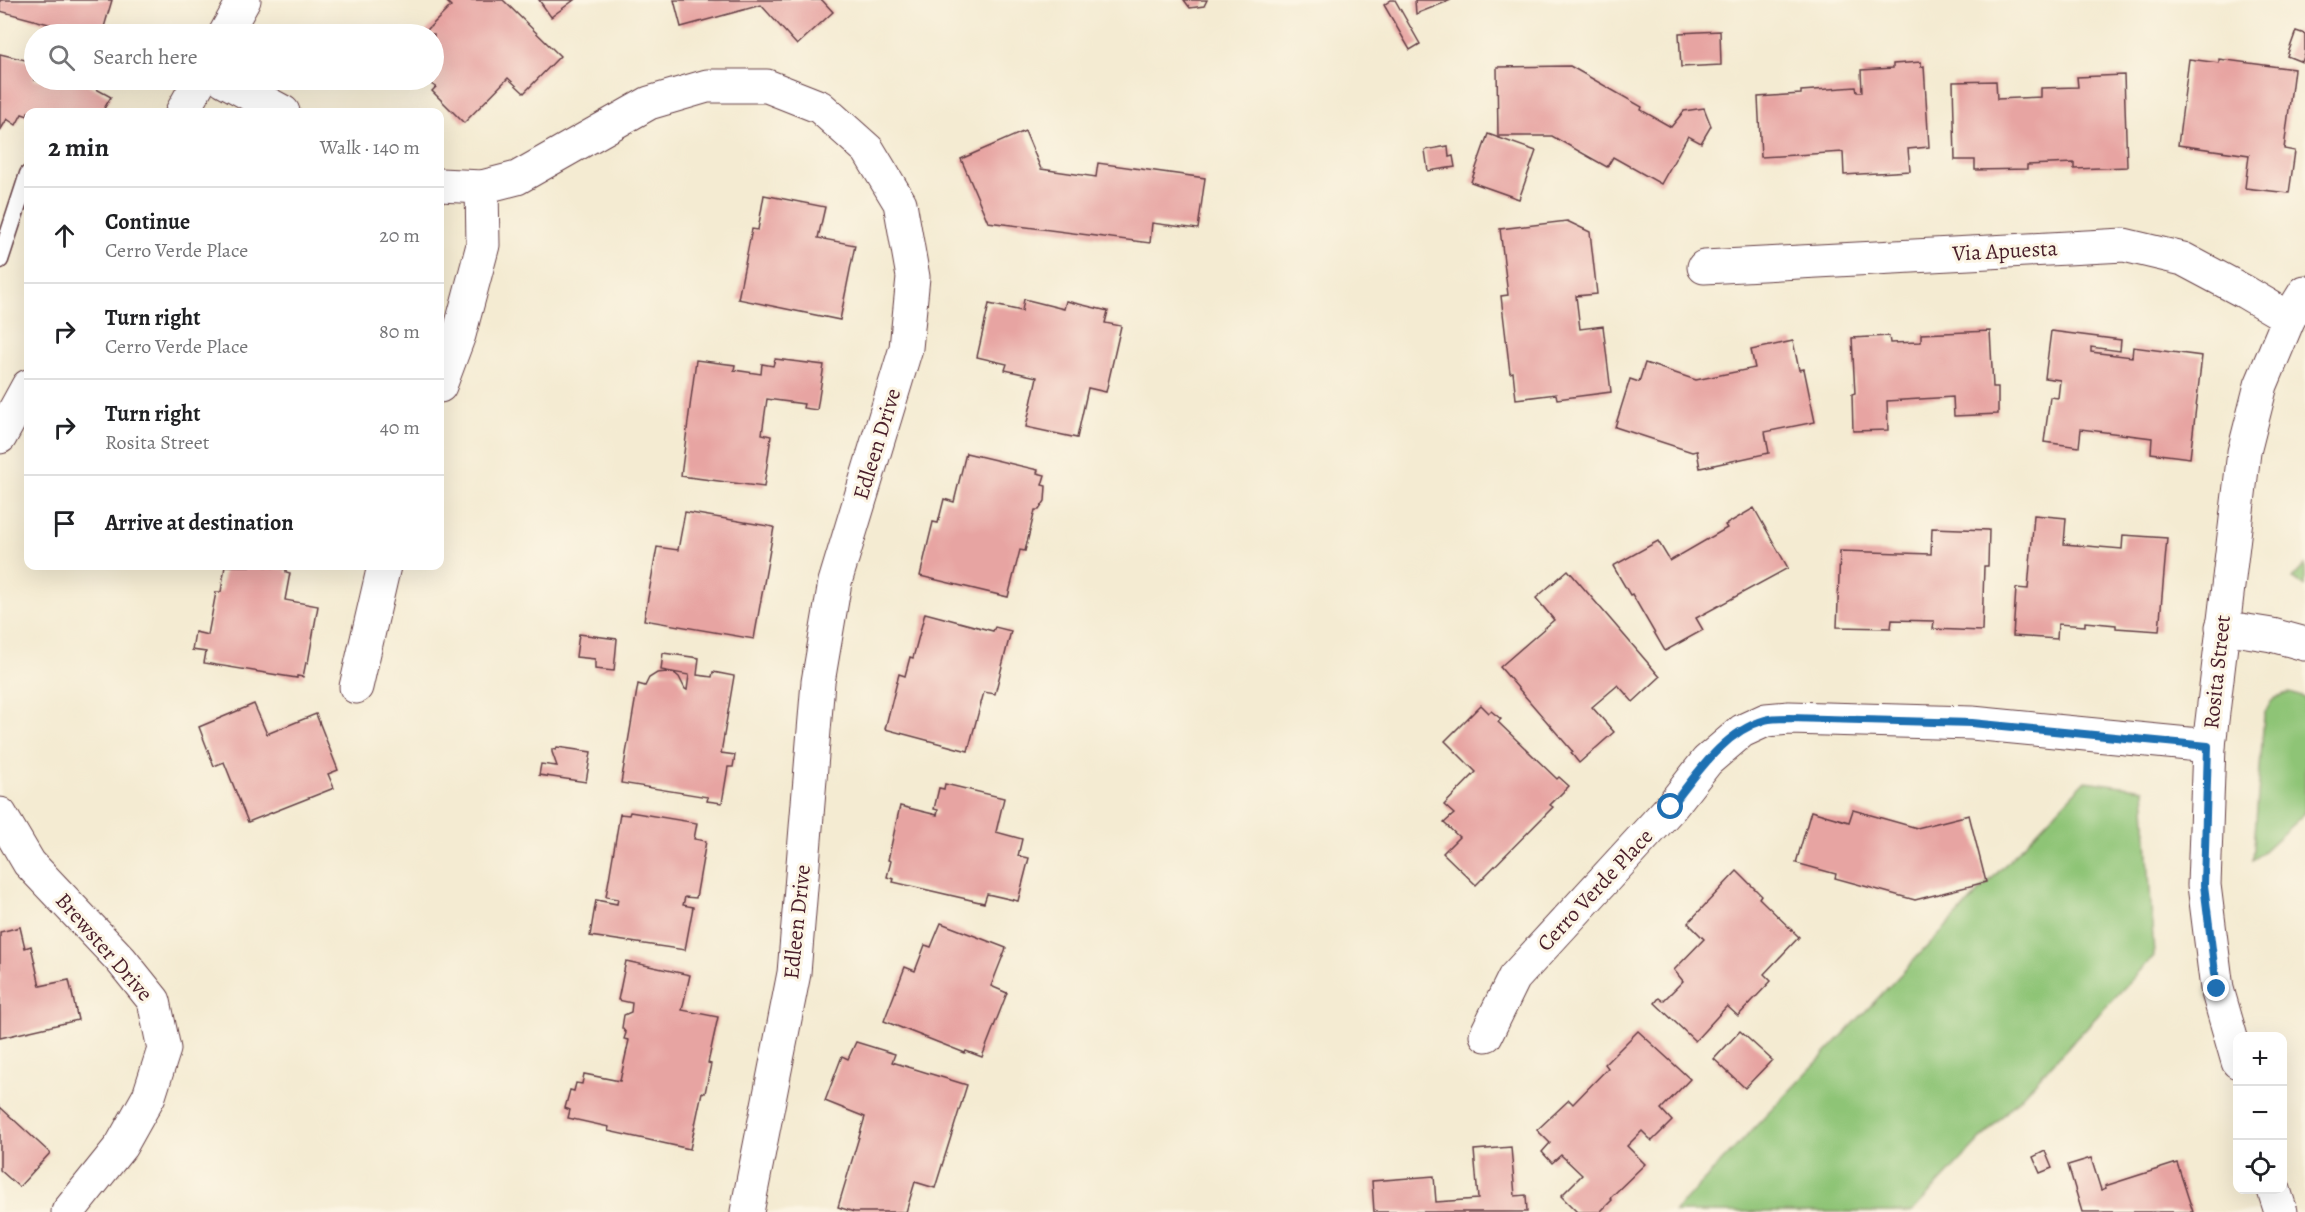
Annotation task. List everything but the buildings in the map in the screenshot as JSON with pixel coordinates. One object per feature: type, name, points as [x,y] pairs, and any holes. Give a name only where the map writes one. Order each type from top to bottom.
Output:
[{"type":"street","points":[[231,24],[244,0]]},
{"type":"street","name":"Edleen Drive","points":[[444,185],[482,187],[517,178],[650,103],[707,86],[766,86],[820,107],[868,150],[900,203],[913,277],[906,348],[836,582],[818,682],[794,973],[747,1212]]},
{"type":"street","points":[[184,108],[194,90]]},
{"type":"street","points":[[242,90],[276,108]]},
{"type":"street","points":[[444,375],[459,335],[483,245],[482,187]]},
{"type":"street","name":"Via Apuesta","points":[[1704,267],[2124,245],[2182,259],[2245,292],[2297,305]]},
{"type":"street","name":"Rosita Street","points":[[2233,1045],[2217,989],[2204,885],[2208,746],[2244,452],[2261,386],[2297,305]]},
{"type":"street","points":[[0,436],[24,393]]},
{"type":"street","points":[[356,687],[383,570]]},
{"type":"street","points":[[2222,627],[2272,635],[2305,644]]},
{"type":"street","name":"Cerro Verde Place","points":[[1486,1035],[1514,978],[1671,807],[1707,761],[1742,731],[1766,720],[1789,718],[1972,723],[2208,746]]},
{"type":"street","name":"Brewster Drive","points":[[0,814],[29,863],[121,960],[154,1001],[164,1049],[149,1096],[121,1146],[68,1212]]},
{"type":"street","points":[[2275,1194],[2281,1212]]},
{"type":"lane","points":[[0,260],[24,186]]},
{"type":"green space","points":[[2305,565],[2305,586],[2292,579]]},
{"type":"green space","points":[[2290,693],[2305,698],[2305,813],[2253,861],[2264,716],[2273,700],[2280,695]]},
{"type":"green space","points":[[2085,781],[2144,789],[2154,956],[1912,1212],[1674,1212]]},
{"type":"route","points":[[1671,807],[1707,761],[1724,745],[1742,731],[1766,720],[1789,718],[1972,723],[2208,746],[2204,885],[2217,989]]}]
